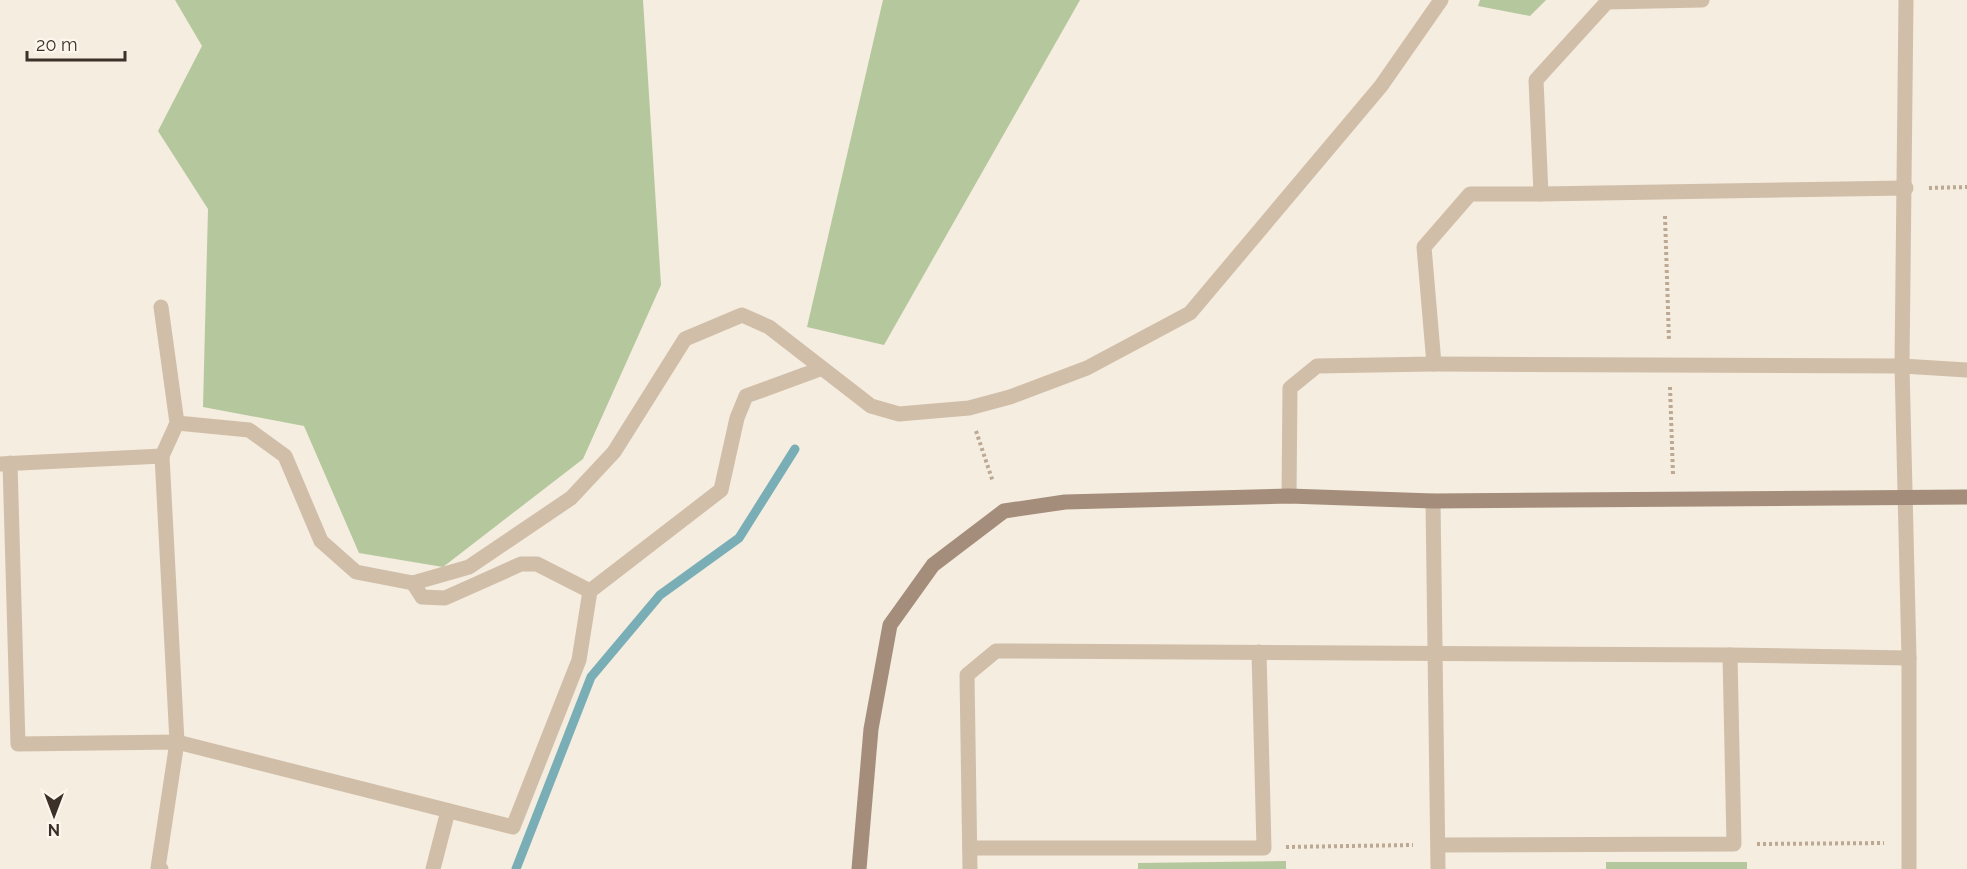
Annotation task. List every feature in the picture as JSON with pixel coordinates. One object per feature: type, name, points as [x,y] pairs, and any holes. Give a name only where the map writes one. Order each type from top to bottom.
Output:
[{"type":"street","points":[[177,423],[249,430],[285,456],[321,541],[356,572],[413,583],[469,567],[571,498],[614,452],[685,339],[742,315],[769,327],[820,369],[871,406],[899,414],[969,408],[1010,397],[1088,368],[1190,313],[1381,86],[1441,0]]},
{"type":"street","points":[[1541,194],[1536,80],[1607,2],[1702,0]]},
{"type":"street","points":[[1906,0],[1906,188],[1902,366],[1909,658],[1909,869]]},
{"type":"street","points":[[1434,364],[1424,247],[1470,194],[1906,188]]},
{"type":"street","points":[[161,307],[177,423],[162,456],[177,742],[158,868],[161,869]]},
{"type":"street","points":[[1289,496],[1290,388],[1317,366],[1434,364],[1902,366],[1967,370]]},
{"type":"street","points":[[162,456],[5,464],[18,744],[177,742],[513,827],[579,660],[590,591],[721,490],[737,418],[746,396],[820,369]]},
{"type":"street","points":[[859,869],[871,729],[890,624],[933,565],[1004,511],[1065,502],[1289,496],[1433,501],[1967,497]]},
{"type":"street","points":[[1433,501],[1433,652],[1438,869]]},
{"type":"street","points":[[413,583],[422,597],[445,598],[521,564],[537,564],[590,591]]},
{"type":"street","points":[[970,869],[967,675],[996,651],[1433,652],[1909,658]]},
{"type":"street","points":[[970,848],[1264,848],[1259,652]]},
{"type":"street","points":[[1438,845],[1734,844],[1730,655]]},
{"type":"street","points":[[433,869],[448,811]]},
{"type":"path","points":[[1906,188],[1967,187]]},
{"type":"path","points":[[1664,192],[1673,474]]},
{"type":"path","points":[[969,408],[993,482]]},
{"type":"path","points":[[1734,844],[1909,843]]},
{"type":"path","points":[[1264,848],[1438,845]]},
{"type":"green space","points":[[175,0],[643,0],[661,285],[583,459],[443,567],[359,553],[304,426],[203,407],[208,209],[158,131],[202,46]]},
{"type":"green space","points":[[883,0],[1080,0],[884,345],[807,327]]},
{"type":"green space","points":[[1480,0],[1546,0],[1530,16],[1478,6]]},
{"type":"green space","points":[[1286,861],[1286,869],[1138,869],[1138,863]]},
{"type":"green space","points":[[1606,862],[1747,862],[1747,869],[1606,869]]},
{"type":"waterway","points":[[516,869],[591,677],[660,595],[739,538],[795,449]]}]
